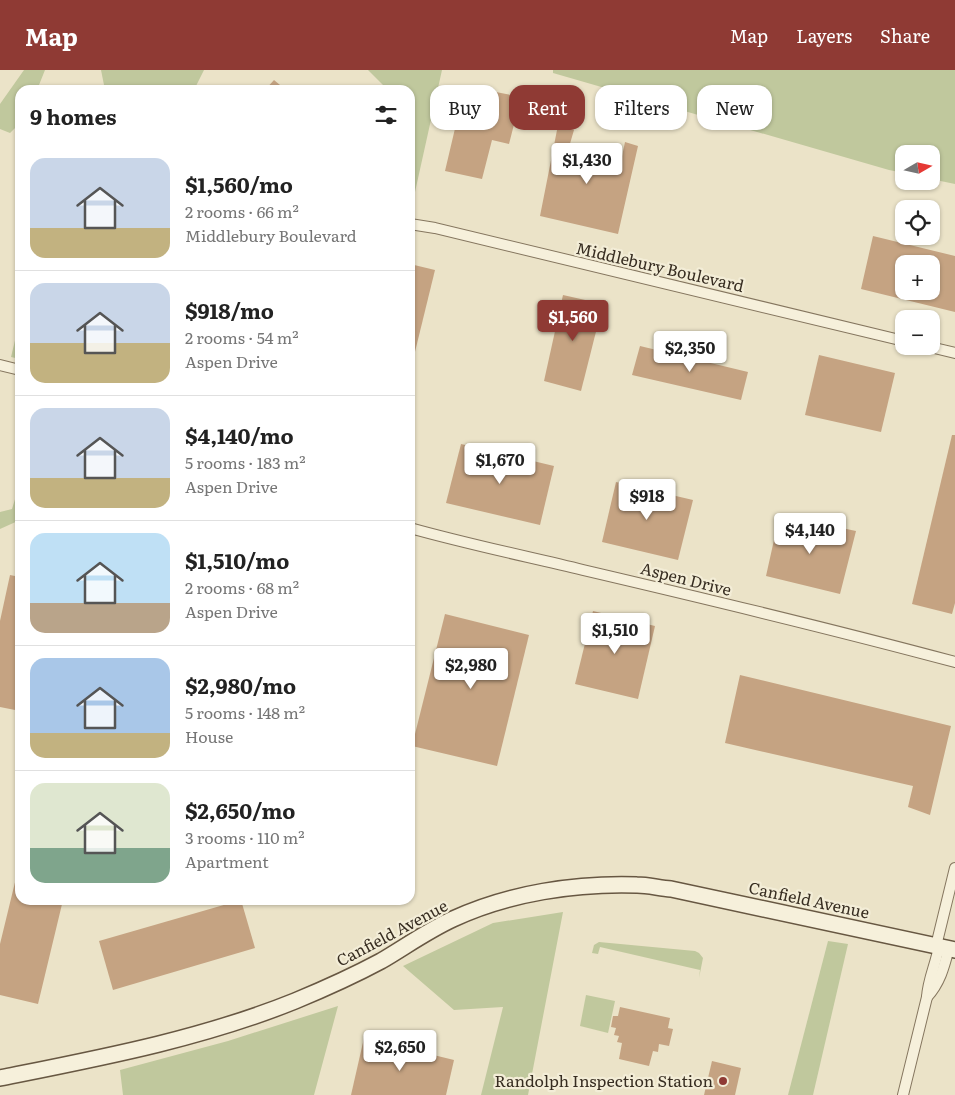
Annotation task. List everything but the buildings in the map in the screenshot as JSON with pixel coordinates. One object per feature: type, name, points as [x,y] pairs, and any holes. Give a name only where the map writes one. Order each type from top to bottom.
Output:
[{"type":"street","name":"Middlebury Boulevard","points":[[415,225],[435,228],[895,339]]},
{"type":"street","points":[[940,349],[955,353]]},
{"type":"street","points":[[0,366],[15,369]]},
{"type":"street","name":"Aspen Drive","points":[[415,529],[858,636],[955,662]]},
{"type":"street","points":[[903,1095],[927,997],[928,982],[936,964],[948,947],[955,868]]},
{"type":"street","name":"Canfield Avenue","points":[[0,1078],[167,1042],[255,1016],[343,980],[454,918],[509,900],[572,888],[639,885],[670,889],[948,947]]},
{"type":"green space","points":[[24,70],[45,70],[39,85],[15,85],[15,128],[10,133],[0,129],[0,104]]},
{"type":"green space","points":[[101,70],[204,70],[196,85],[104,85]]},
{"type":"green space","points":[[368,70],[442,70],[439,85],[430,85],[430,124],[415,192],[415,85],[383,85]]},
{"type":"green space","points":[[553,70],[955,70],[955,184],[940,181],[940,145],[895,145],[895,171],[750,130],[772,130],[772,85],[697,85],[697,115],[687,112],[687,85],[595,85],[553,73]]},
{"type":"green space","points":[[15,341],[15,358],[11,357]]},
{"type":"green space","points":[[15,499],[15,522],[0,529],[0,512],[12,509]]},
{"type":"green space","points":[[563,912],[528,1095],[481,1095],[503,1007],[454,1010],[403,966],[493,923]]},
{"type":"green space","points":[[828,941],[848,944],[813,1095],[788,1095]]},
{"type":"green space","points":[[599,942],[695,951],[703,958],[699,978],[700,970],[600,947],[598,954],[592,953],[594,945]]},
{"type":"green space","points":[[586,995],[615,1001],[608,1033],[580,1026]]},
{"type":"green space","points":[[338,1006],[314,1095],[123,1095],[120,1070],[228,1041]]},
{"type":"place","name":"Randolph Inspection Station","points":[[723,1081]]}]
